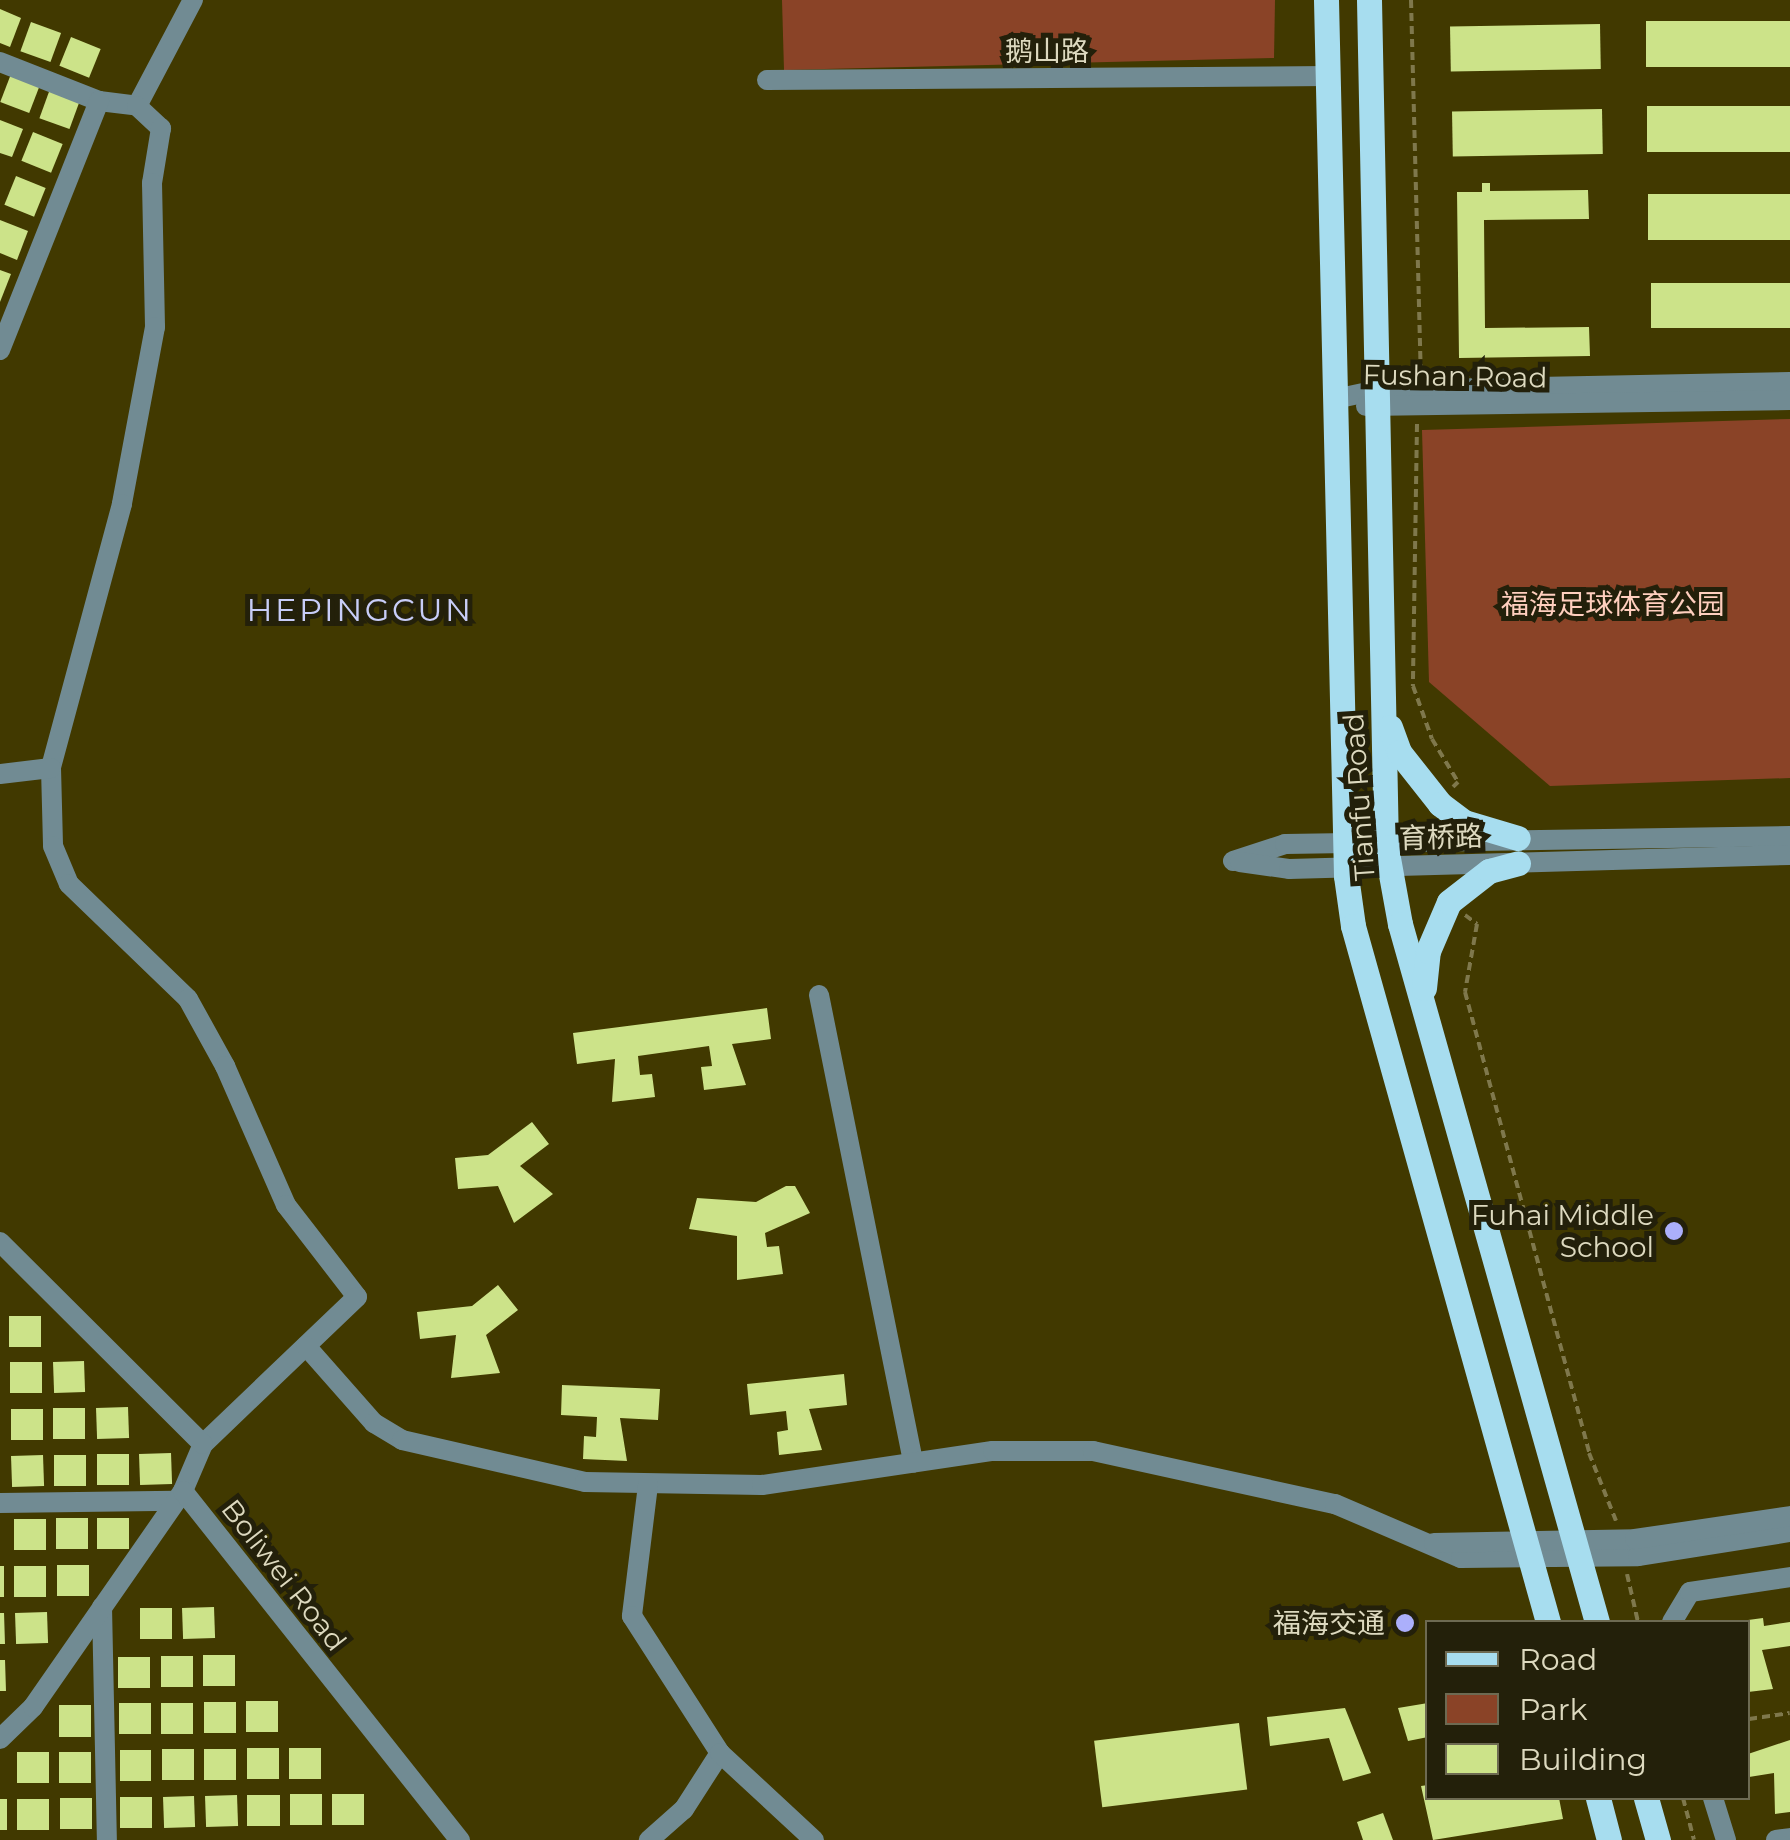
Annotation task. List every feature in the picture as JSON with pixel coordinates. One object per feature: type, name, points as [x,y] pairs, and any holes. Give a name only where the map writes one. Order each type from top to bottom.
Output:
[{"type":"main road","name":"Tianfu Road","points":[[1326,0],[1347,854],[1353,926],[1547,1620]]},
{"type":"main road","name":"Tianfu Road","points":[[1369,0],[1388,853],[1425,1012],[1596,1620]]},
{"type":"main road","points":[[1382,692],[1399,752],[1417,781],[1464,822],[1518,850],[1449,902],[1428,951],[1425,1012]]},
{"type":"main road","points":[[1599,1800],[1610,1840]]},
{"type":"main road","points":[[1647,1800],[1658,1840]]},
{"type":"street","points":[[136,106],[194,0]]},
{"type":"street","points":[[0,62],[99,101],[136,106],[160,128],[152,183],[155,327],[122,504],[51,768],[53,846],[69,884],[188,998],[225,1066],[286,1206],[357,1297],[203,1444],[180,1496],[0,1503]]},
{"type":"street","name":"鹅山路","points":[[767,80],[1328,76]]},
{"type":"street","points":[[0,350],[99,101]]},
{"type":"street","name":"Fushan Road","points":[[1378,399],[1790,382]]},
{"type":"street","name":"Fushan Road","points":[[1335,399],[1790,400]]},
{"type":"street","points":[[0,774],[51,768]]},
{"type":"street","name":"育桥路","points":[[1347,854],[1790,836]]},
{"type":"street","name":"育桥路","points":[[1518,850],[1790,856]]},
{"type":"street","points":[[819,995],[913,1463]]},
{"type":"street","points":[[0,1242],[203,1444]]},
{"type":"street","points":[[306,1346],[374,1423],[402,1440],[585,1482],[762,1485],[1042,1449],[1142,1458],[1335,1504],[1432,1543],[1528,1549],[1625,1548],[1790,1532]]},
{"type":"street","points":[[648,1485],[632,1616],[720,1753],[814,1840]]},
{"type":"street","name":"Boliwei Road","points":[[0,1738],[33,1707],[180,1496],[460,1840]]},
{"type":"street","points":[[1625,1548],[1790,1516]]},
{"type":"street","points":[[1673,1620],[1690,1592],[1790,1577]]},
{"type":"street","points":[[102,1607],[107,1840]]},
{"type":"street","points":[[649,1840],[684,1809],[720,1753]]},
{"type":"street","points":[[1714,1800],[1726,1840]]},
{"type":"street","points":[[1776,1840],[1790,1838]]},
{"type":"path","points":[[1463,913],[1478,924],[1465,992],[1589,1454],[1625,1548],[1638,1620]]},
{"type":"path","points":[[1750,1719],[1790,1713]]},
{"type":"path","points":[[1684,1800],[1694,1840]]},
{"type":"green space","points":[[782,0],[1275,0],[1274,58],[784,70]]},
{"type":"green space","name":"福海足球体育公园","points":[[1790,419],[1790,778],[1550,786],[1429,682],[1422,430]]},
{"type":"building","points":[[0,9],[21,18],[10,47],[0,43]]},
{"type":"building","points":[[1646,21],[1790,21],[1790,67],[1646,67]]},
{"type":"building","points":[[31,22],[61,33],[50,62],[20,51]]},
{"type":"building","points":[[1600,24],[1601,69],[1451,72],[1450,27]]},
{"type":"building","points":[[71,37],[101,49],[89,78],[59,66]]},
{"type":"building","points":[[11,74],[40,85],[29,113],[0,102]]},
{"type":"building","points":[[50,89],[80,100],[69,129],[39,118]]},
{"type":"building","points":[[1647,106],[1790,106],[1790,152],[1647,152]]},
{"type":"building","points":[[1602,109],[1603,154],[1453,157],[1452,112]]},
{"type":"building","points":[[0,120],[23,129],[12,157],[0,153]]},
{"type":"building","points":[[33,132],[63,144],[51,173],[21,161]]},
{"type":"building","points":[[16,176],[46,188],[34,217],[4,205]]},
{"type":"building","points":[[1482,183],[1490,183],[1490,191],[1588,190],[1589,219],[1484,220],[1485,328],[1589,327],[1590,356],[1459,358],[1457,192],[1482,192]]},
{"type":"building","points":[[1648,194],[1790,194],[1790,240],[1648,240]]},
{"type":"building","points":[[0,220],[28,231],[17,260],[0,253]]},
{"type":"building","points":[[0,270],[11,274],[0,302]]},
{"type":"building","points":[[1651,283],[1790,283],[1790,328],[1651,328]]},
{"type":"building","points":[[767,1008],[771,1039],[732,1044],[746,1085],[704,1090],[701,1067],[712,1066],[709,1046],[638,1056],[640,1075],[652,1074],[655,1097],[612,1102],[615,1059],[577,1064],[573,1033]]},
{"type":"building","points":[[532,1122],[549,1144],[520,1166],[553,1194],[514,1223],[498,1186],[458,1189],[455,1158],[488,1155]]},
{"type":"building","points":[[786,1186],[795,1186],[810,1213],[765,1233],[767,1247],[779,1246],[783,1274],[737,1280],[737,1236],[689,1229],[697,1198],[756,1202]]},
{"type":"building","points":[[498,1285],[518,1310],[486,1335],[500,1373],[451,1378],[456,1335],[420,1339],[417,1312],[472,1306]]},
{"type":"building","points":[[9,1316],[41,1316],[41,1347],[9,1347]]},
{"type":"building","points":[[84,1361],[85,1392],[54,1393],[53,1362]]},
{"type":"building","points":[[10,1362],[42,1362],[42,1393],[10,1393]]},
{"type":"building","points":[[844,1374],[847,1405],[809,1409],[822,1450],[779,1455],[777,1432],[788,1430],[786,1411],[750,1415],[747,1384]]},
{"type":"building","points":[[562,1385],[660,1389],[658,1420],[620,1418],[627,1461],[583,1459],[584,1436],[596,1437],[597,1417],[561,1415]]},
{"type":"building","points":[[128,1407],[129,1438],[97,1439],[96,1408]]},
{"type":"building","points":[[53,1408],[85,1408],[85,1439],[53,1439]]},
{"type":"building","points":[[11,1409],[43,1409],[43,1440],[11,1440]]},
{"type":"building","points":[[171,1453],[172,1484],[140,1485],[139,1454]]},
{"type":"building","points":[[97,1454],[129,1454],[129,1485],[97,1485]]},
{"type":"building","points":[[43,1455],[44,1486],[12,1487],[11,1456]]},
{"type":"building","points":[[54,1455],[86,1455],[86,1486],[54,1486]]},
{"type":"building","points":[[56,1518],[88,1518],[88,1549],[56,1549]]},
{"type":"building","points":[[97,1518],[129,1518],[129,1549],[97,1549]]},
{"type":"building","points":[[14,1519],[46,1519],[46,1550],[14,1550]]},
{"type":"building","points":[[57,1565],[89,1565],[89,1596],[57,1596]]},
{"type":"building","points":[[0,1566],[4,1566],[4,1597],[0,1597]]},
{"type":"building","points":[[14,1566],[46,1566],[46,1597],[14,1597]]},
{"type":"building","points":[[214,1607],[215,1638],[183,1639],[182,1608]]},
{"type":"building","points":[[140,1608],[172,1608],[172,1639],[140,1639]]},
{"type":"building","points":[[47,1612],[48,1643],[16,1644],[15,1613]]},
{"type":"building","points":[[0,1613],[4,1613],[5,1644],[0,1644]]},
{"type":"building","points":[[1763,1618],[1764,1626],[1790,1622],[1790,1646],[1762,1650],[1773,1689],[1750,1692],[1748,1620]]},
{"type":"building","points":[[203,1655],[235,1655],[235,1686],[203,1686]]},
{"type":"building","points":[[161,1656],[193,1656],[193,1687],[161,1687]]},
{"type":"building","points":[[118,1657],[150,1657],[150,1688],[118,1688]]},
{"type":"building","points":[[0,1660],[5,1660],[6,1691],[0,1691]]},
{"type":"building","points":[[246,1701],[278,1701],[278,1732],[246,1732]]},
{"type":"building","points":[[204,1702],[236,1702],[236,1733],[204,1733]]},
{"type":"building","points":[[119,1703],[151,1703],[151,1734],[119,1734]]},
{"type":"building","points":[[161,1703],[193,1703],[193,1734],[161,1734]]},
{"type":"building","points":[[1425,1704],[1425,1738],[1408,1741],[1398,1708]]},
{"type":"building","points":[[59,1705],[91,1705],[91,1737],[59,1737]]},
{"type":"building","points":[[1345,1708],[1371,1773],[1343,1781],[1329,1738],[1270,1746],[1267,1717]]},
{"type":"building","points":[[1239,1723],[1247,1790],[1102,1807],[1094,1741]]},
{"type":"building","points":[[1790,1740],[1790,1812],[1775,1814],[1774,1773],[1750,1777],[1750,1753]]},
{"type":"building","points":[[247,1748],[279,1748],[279,1779],[247,1779]]},
{"type":"building","points":[[289,1748],[321,1748],[321,1779],[289,1779]]},
{"type":"building","points":[[162,1749],[194,1749],[194,1780],[162,1780]]},
{"type":"building","points":[[204,1749],[236,1749],[236,1780],[204,1780]]},
{"type":"building","points":[[120,1750],[151,1750],[151,1781],[120,1781]]},
{"type":"building","points":[[17,1752],[49,1752],[49,1783],[17,1783]]},
{"type":"building","points":[[59,1752],[91,1752],[91,1783],[59,1783]]},
{"type":"building","points":[[1425,1785],[1425,1800],[1559,1800],[1563,1819],[1433,1840],[1421,1786]]},
{"type":"building","points":[[290,1794],[322,1794],[322,1825],[290,1825]]},
{"type":"building","points":[[332,1794],[364,1794],[364,1825],[332,1825]]},
{"type":"building","points":[[237,1795],[238,1826],[206,1827],[205,1796]]},
{"type":"building","points":[[247,1795],[280,1795],[280,1826],[247,1826]]},
{"type":"building","points":[[194,1796],[195,1827],[164,1828],[163,1797]]},
{"type":"building","points":[[120,1797],[152,1797],[152,1828],[120,1828]]},
{"type":"building","points":[[60,1798],[92,1798],[92,1829],[60,1829]]},
{"type":"building","points":[[0,1799],[7,1799],[7,1830],[0,1830]]},
{"type":"building","points":[[17,1799],[49,1799],[49,1830],[17,1830]]},
{"type":"building","points":[[1383,1813],[1393,1840],[1363,1840],[1357,1822]]},
{"type":"place","name":"Fuhai Middle School","points":[[1674,1231]]},
{"type":"place","name":"福海交通","points":[[1405,1623]]},
{"type":"district","name":"HEPINGCUN","points":[[360,610]]}]
